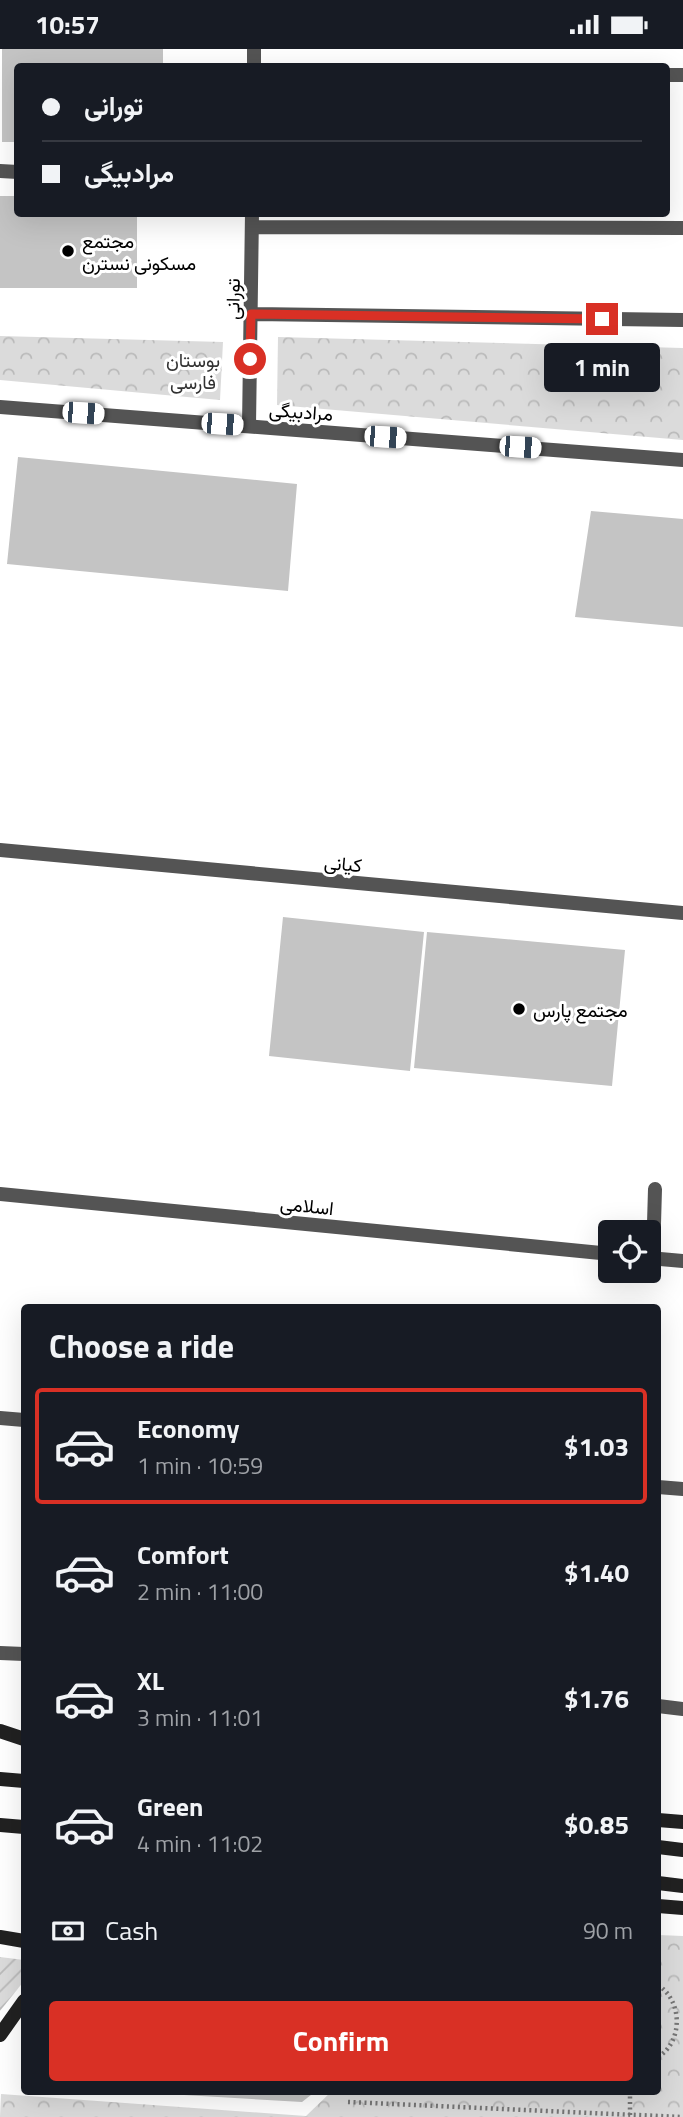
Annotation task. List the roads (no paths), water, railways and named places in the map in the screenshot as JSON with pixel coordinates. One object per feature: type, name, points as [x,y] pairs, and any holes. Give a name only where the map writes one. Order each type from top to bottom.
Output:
[{"type":"main road","points":[[0,1731],[21,1738]]},
{"type":"main road","points":[[661,1819],[683,1822]]},
{"type":"main road","points":[[661,1847],[683,1850]]},
{"type":"main road","points":[[661,1883],[683,1886]]},
{"type":"main road","points":[[661,1906],[683,1908]]},
{"type":"main road","points":[[0,1937],[21,1940]]},
{"type":"main road","points":[[0,2035],[21,2005]]},
{"type":"street","points":[[252,220],[683,227]]},
{"type":"street","name":"تورانی","points":[[249,426],[252,220]]},
{"type":"street","points":[[251,314],[683,320]]},
{"type":"street","name":"مرادبیگی","points":[[0,407],[683,460]]},
{"type":"street","name":"کیانی","points":[[0,851],[683,913]]},
{"type":"street","points":[[653,1220],[655,1189]]},
{"type":"street","name":"اسلامی","points":[[0,1194],[598,1253]]},
{"type":"street","points":[[661,1259],[683,1261]]},
{"type":"street","points":[[0,1418],[21,1420]]},
{"type":"street","points":[[661,1487],[683,1489]]},
{"type":"street","points":[[0,1653],[21,1654]]},
{"type":"street","points":[[661,1706],[683,1709]]},
{"type":"place","name":"مجتمع مسکونی نسترن","points":[[68,251]]},
{"type":"place","name":"مجتمع پارس","points":[[519,1009]]},
{"type":"park label","name":"بوستان فارسی","points":[[193,370]]}]
